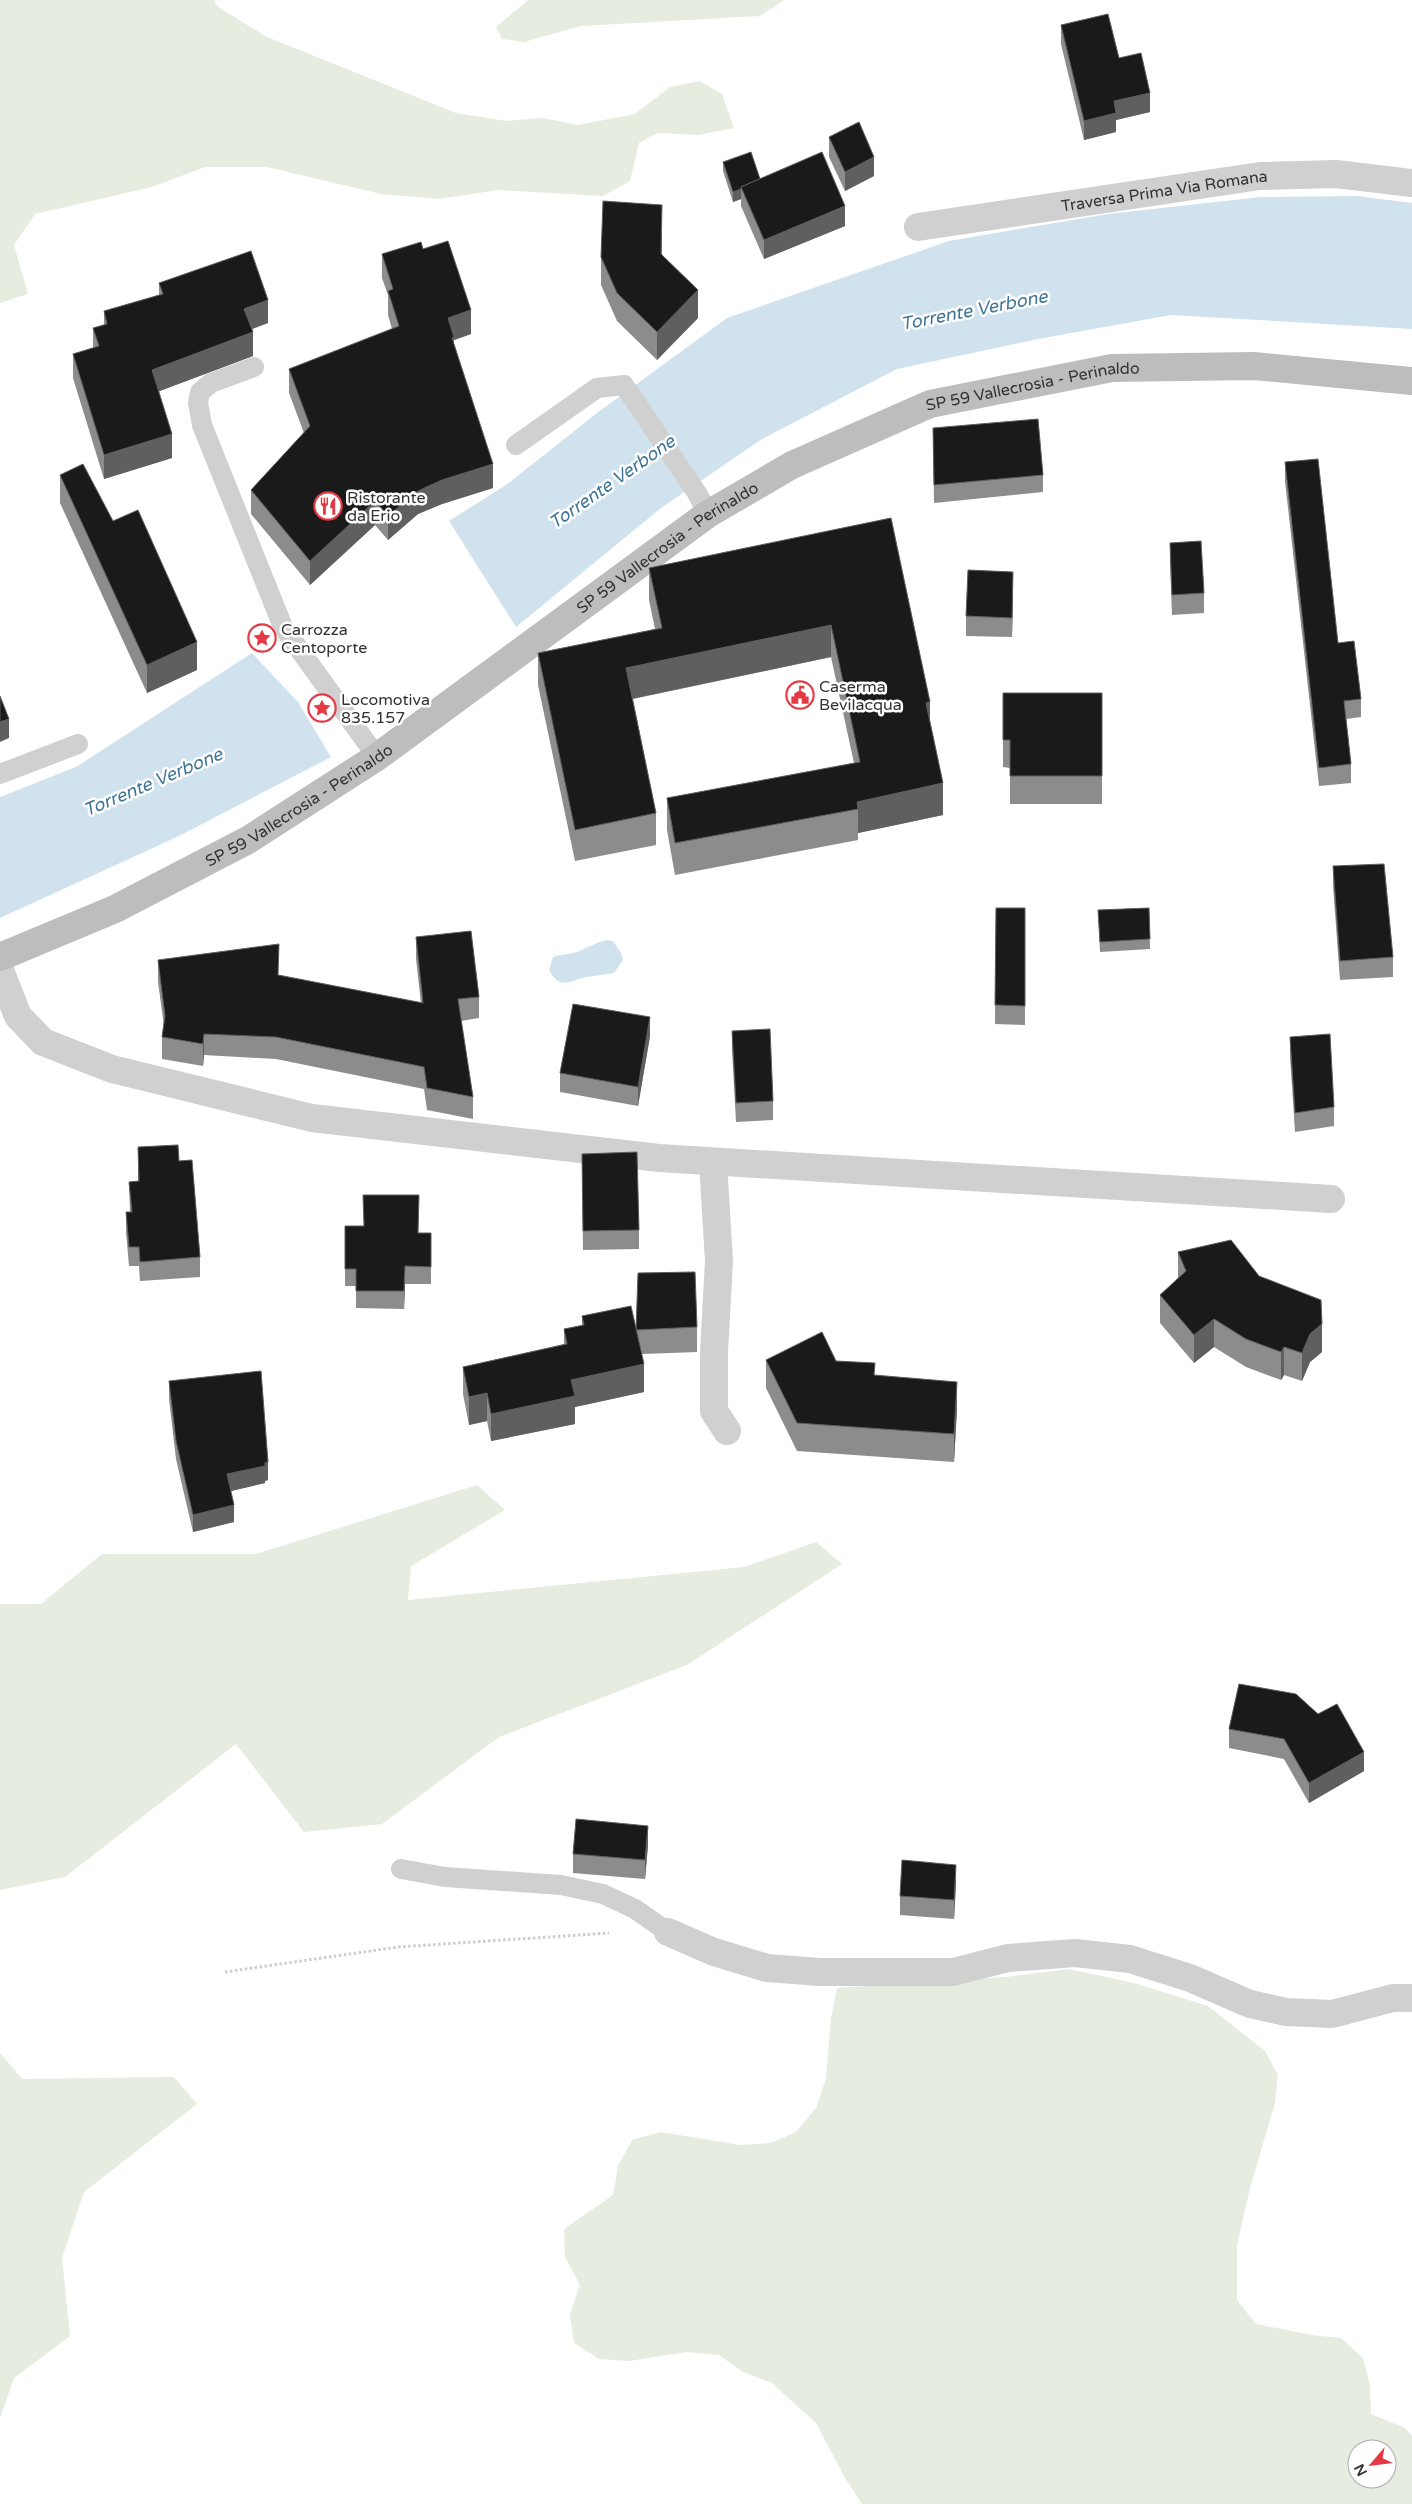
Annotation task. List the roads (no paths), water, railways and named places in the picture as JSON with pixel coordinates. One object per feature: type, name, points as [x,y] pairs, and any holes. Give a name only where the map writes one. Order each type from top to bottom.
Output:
[{"type":"main road","name":"SP 59 Vallecrosia - Perinaldo","points":[[0,957],[115,909],[248,840],[377,756],[703,503],[930,404],[1112,368],[1254,366],[1412,381]]},
{"type":"street","name":"Traversa Prima Via Romana","points":[[918,227],[1260,176],[1336,174],[1412,183]]},
{"type":"street","points":[[0,970],[18,1016],[44,1042],[112,1069],[312,1118],[659,1158],[1331,1199]]},
{"type":"street","points":[[713,1162],[719,1261],[714,1352],[714,1411],[727,1431]]},
{"type":"street","points":[[668,1932],[714,1952],[767,1968],[820,1972],[953,1972],[1008,1958],[1075,1953],[1130,1959],[1190,1978],[1250,2004],[1286,2012],[1332,2014],[1394,1998],[1412,1998]]},
{"type":"lane","points":[[254,367],[211,383],[200,392],[198,403],[202,425],[283,627],[377,756]]},
{"type":"lane","points":[[516,445],[597,388],[624,385],[703,503]]},
{"type":"lane","points":[[0,774],[78,744]]},
{"type":"lane","points":[[401,1868],[445,1877],[561,1885],[603,1894],[635,1909],[668,1932]]},
{"type":"water","name":"Torrente Verbone","points":[[1357,196],[1412,203],[1412,329],[1171,315],[1038,339],[897,369],[762,439],[661,508],[516,627],[449,521],[506,485],[597,413],[727,318],[949,241],[1108,214],[1261,197]]},
{"type":"water","name":"Torrente Verbone","points":[[252,653],[298,702],[331,757],[179,836],[0,918],[0,797],[76,767]]},
{"type":"water","points":[[607,940],[613,941],[623,960],[614,973],[586,977],[571,982],[562,982],[557,980],[549,970],[553,957],[577,952]]},
{"type":"place","name":"Ristorante da Erio","points":[[328,506]]},
{"type":"place","name":"Carrozza Centoporte","points":[[262,638]]},
{"type":"place","name":"Caserma Bevilacqua","points":[[800,695]]},
{"type":"place","name":"Locomotiva 835.157","points":[[322,708]]}]
